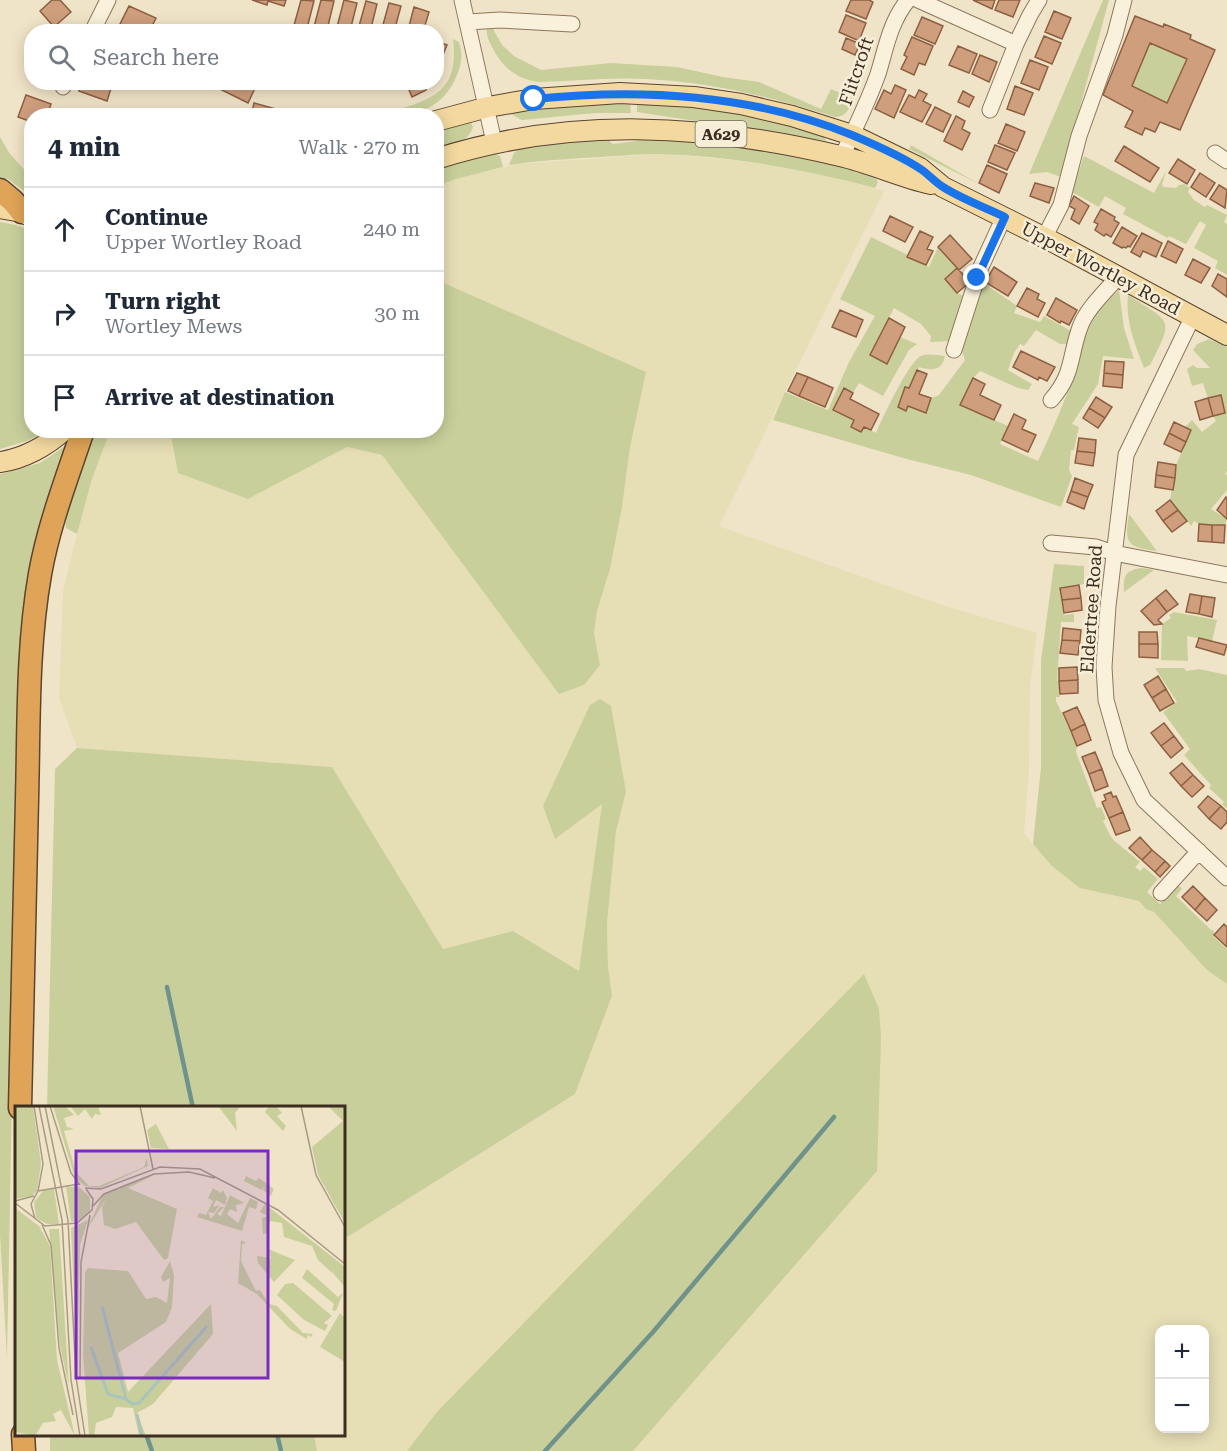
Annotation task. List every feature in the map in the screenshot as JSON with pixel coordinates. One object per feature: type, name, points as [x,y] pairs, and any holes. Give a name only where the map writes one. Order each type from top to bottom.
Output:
[{"type":"highway","points":[[0,190],[13,201],[18,213]]},
{"type":"highway","points":[[20,1106],[28,706],[34,624],[46,544],[56,506],[80,438]]},
{"type":"highway","points":[[23,1436],[24,1451]]},
{"type":"main road","name":"Upper Wortley Road","points":[[444,119],[488,107],[582,94],[620,93],[694,97],[741,104],[792,116],[852,135],[920,168],[943,187]]},
{"type":"main road","name":"Upper Wortley Road","points":[[444,157],[494,142],[582,130],[652,129],[776,141],[842,156],[917,181],[943,187],[1005,217],[1227,335]]},
{"type":"main road","points":[[3,462],[52,442],[56,438]]},
{"type":"street","points":[[96,24],[108,0]]},
{"type":"street","points":[[462,0],[488,107],[494,142]]},
{"type":"street","name":"Flitcroft","points":[[842,156],[878,72],[885,46],[899,13],[908,0]]},
{"type":"street","points":[[918,0],[1016,44]]},
{"type":"street","points":[[990,110],[1016,44],[1039,0]]},
{"type":"street","points":[[1044,238],[1061,205],[1085,136],[1124,0]]},
{"type":"street","points":[[468,22],[500,20],[572,24]]},
{"type":"street","points":[[954,350],[980,269],[1005,217]]},
{"type":"street","points":[[1052,400],[1069,374],[1079,328],[1094,305],[1118,277]]},
{"type":"street","name":"Eldertree Road","points":[[1193,316],[1126,455],[1104,643],[1104,667],[1106,700],[1118,742],[1144,800],[1227,878]]},
{"type":"street","points":[[1051,543],[1096,547],[1114,553],[1227,575]]},
{"type":"street","points":[[1161,893],[1199,851]]},
{"type":"shaded area","points":[[658,154],[779,166],[884,191],[719,526],[942,605],[1037,633],[1030,686],[1029,771],[1024,833],[1036,848],[1110,895],[1139,901],[1146,909],[1154,912],[1207,970],[1227,984],[1227,1451],[633,1451],[877,1171],[436,1413],[407,1451],[317,1451],[314,1436],[345,1436],[345,1238],[575,1094],[612,996],[608,967],[607,923],[616,831],[626,792],[620,765],[590,705],[582,725],[602,803],[580,972],[513,931],[443,949],[332,767],[77,748],[59,698],[63,591],[92,479],[107,438],[171,438],[178,473],[248,499],[347,447],[382,455],[559,693],[600,665],[594,633],[597,611],[610,569],[622,507],[630,447],[646,372],[444,283],[444,183],[517,164]]},
{"type":"green space","points":[[1103,0],[1109,0],[1061,177],[1047,172],[1029,174]]},
{"type":"green space","points":[[490,27],[502,45],[514,56],[541,70],[611,63],[677,67],[759,82],[821,109],[831,89],[854,98],[845,114],[835,117],[764,97],[693,83],[632,79],[539,82],[523,78],[505,66],[488,38],[487,29]]},
{"type":"green space","points":[[453,39],[459,42],[461,62],[451,87],[437,103],[428,108],[404,108],[444,90],[454,58]]},
{"type":"green space","points":[[1150,43],[1187,59],[1167,103],[1132,86]]},
{"type":"green space","points":[[630,101],[631,113],[595,113],[522,120],[511,114],[511,111],[515,110]]},
{"type":"green space","points":[[637,101],[744,114],[824,137],[826,141],[637,112]]},
{"type":"green space","points":[[470,121],[473,127],[463,140],[444,148],[444,127]]},
{"type":"green space","points":[[0,137],[10,154],[24,169],[24,191],[8,179],[2,181],[0,179]]},
{"type":"green space","points":[[610,137],[610,142],[613,144],[636,141],[637,137],[699,140],[784,151],[874,175],[878,182],[875,188],[768,165],[686,155],[630,155],[509,165],[514,153],[520,148]]},
{"type":"green space","points":[[911,145],[979,184],[909,149]]},
{"type":"green space","points":[[494,153],[500,156],[503,167],[444,183],[444,166]]},
{"type":"green space","points":[[1084,156],[1154,193],[1166,171],[1162,185],[1164,187],[1176,188],[1184,184],[1190,188],[1188,192],[1194,200],[1205,207],[1207,205],[1227,215],[1224,222],[1227,224],[1227,275],[1215,268],[1218,261],[1194,248],[1206,225],[1200,221],[1186,244],[1169,236],[1168,238],[1123,214],[1126,208],[1105,196],[1099,207],[1072,192]]},
{"type":"green space","points":[[0,222],[24,228],[24,438],[33,438],[0,449]]},
{"type":"green space","points":[[871,237],[929,267],[938,247],[957,268],[945,279],[957,293],[966,297],[953,341],[930,342],[931,336],[921,324],[894,308],[870,355],[887,363],[900,337],[917,344],[909,350],[883,396],[859,383],[853,393],[844,389],[833,410],[854,420],[851,427],[860,432],[864,427],[876,433],[896,391],[916,360],[921,356],[933,354],[945,356],[942,365],[936,369],[919,367],[909,388],[905,388],[898,407],[906,410],[908,406],[926,412],[931,398],[939,395],[965,360],[961,349],[981,281],[1017,306],[1014,313],[1040,322],[1044,316],[1073,332],[1070,344],[1060,344],[1036,330],[1024,346],[1020,344],[1008,370],[1032,384],[1028,390],[1018,388],[980,371],[973,378],[961,405],[1008,426],[1000,444],[1038,461],[1078,366],[1087,331],[1101,309],[1119,290],[1124,328],[1134,359],[1103,356],[1098,384],[1072,424],[1079,427],[1074,450],[1071,450],[1069,470],[1072,476],[1061,507],[971,475],[903,458],[773,420],[785,392],[828,410],[849,362],[875,316],[840,299]]},
{"type":"green space","points":[[444,283],[646,372],[630,447],[622,507],[610,569],[597,611],[594,633],[600,665],[584,685],[559,694],[382,455],[347,447],[248,499],[178,473],[171,438],[444,438]]},
{"type":"green space","points":[[1128,295],[1153,311],[1164,322],[1163,338],[1150,365],[1144,368],[1129,323]]},
{"type":"green space","points":[[1209,339],[1227,347],[1227,471],[1225,474],[1227,475],[1227,490],[1211,509],[1227,519],[1225,525],[1199,524],[1194,521],[1191,526],[1170,500],[1176,465],[1191,430],[1185,427],[1192,420],[1202,432],[1216,421],[1213,416],[1225,413],[1208,398],[1203,383],[1192,386],[1187,369],[1193,365],[1197,368],[1210,368],[1193,350],[1197,344]]},
{"type":"green space","points":[[91,438],[107,438],[92,479],[77,534],[66,528],[64,510]]},
{"type":"green space","points":[[73,441],[43,524],[25,596],[19,734],[7,1358],[0,1235],[0,474],[40,463]]},
{"type":"green space","points":[[1129,514],[1157,551],[1139,548],[1130,542],[1127,532]]},
{"type":"green space","points":[[1054,564],[1084,566],[1084,584],[1060,588],[1064,615],[1074,614],[1074,622],[1061,622],[1057,681],[1059,681],[1060,697],[1056,697],[1056,701],[1077,746],[1076,752],[1097,808],[1101,807],[1106,819],[1103,821],[1112,838],[1140,862],[1135,867],[1140,871],[1144,867],[1158,879],[1147,892],[1160,904],[1178,885],[1182,889],[1176,896],[1214,931],[1214,937],[1227,949],[1227,984],[1207,970],[1154,912],[1146,909],[1139,901],[1080,888],[1052,866],[1033,844],[1041,767],[1041,661]]},
{"type":"green space","points":[[1142,568],[1154,570],[1124,592],[1126,575],[1132,570]]},
{"type":"green space","points":[[1174,612],[1217,620],[1212,641],[1187,636],[1188,661],[1161,660],[1162,624],[1171,618],[1169,615]]},
{"type":"green space","points":[[1155,668],[1184,668],[1186,671],[1199,669],[1227,675],[1227,809],[1222,804],[1224,802],[1209,788],[1211,785],[1184,755],[1190,749],[1163,712],[1177,702]]},
{"type":"green space","points":[[600,699],[611,706],[626,792],[616,831],[607,923],[608,967],[612,996],[575,1094],[345,1238],[345,1106],[47,1106],[55,769],[77,748],[332,767],[443,949],[513,931],[579,971],[602,804],[555,839],[543,806],[590,705]]},
{"type":"green space","points":[[864,974],[879,1009],[881,1037],[877,1171],[633,1451],[407,1451],[436,1413]]},
{"type":"green space","points":[[50,1436],[314,1436],[317,1451],[50,1451]]},
{"type":"building","points":[[52,0],[60,0],[71,12],[57,24],[51,24],[40,11]]},
{"type":"building","points":[[252,0],[286,0],[284,6],[268,1],[267,5]]},
{"type":"building","points":[[301,0],[314,1],[308,24],[294,24]]},
{"type":"building","points":[[321,0],[334,1],[328,24],[315,24]]},
{"type":"building","points":[[344,0],[357,3],[352,24],[338,24]]},
{"type":"building","points":[[851,0],[873,2],[866,19],[846,11]]},
{"type":"building","points":[[973,0],[995,0],[992,9]]},
{"type":"building","points":[[999,0],[1020,0],[1013,17],[995,10]]},
{"type":"building","points":[[366,1],[377,4],[372,24],[360,24]]},
{"type":"building","points":[[389,3],[401,6],[396,24],[383,24]]},
{"type":"building","points":[[129,6],[156,18],[153,24],[120,24]]},
{"type":"building","points":[[414,7],[429,12],[425,24],[410,24]]},
{"type":"building","points":[[1054,11],[1071,18],[1062,39],[1045,32]]},
{"type":"building","points":[[846,15],[866,23],[859,41],[839,32]]},
{"type":"building","points":[[1135,16],[1191,35],[1190,39],[1215,50],[1180,130],[1160,122],[1155,132],[1145,128],[1142,135],[1125,127],[1133,111],[1103,95]],"holes":[[[1150,43],[1187,59],[1167,103],[1132,86]]]},
{"type":"building","points":[[922,17],[943,26],[935,44],[914,35]]},
{"type":"building","points":[[1044,36],[1061,43],[1052,64],[1035,57]]},
{"type":"building","points":[[912,37],[933,46],[925,65],[919,63],[914,75],[901,69]]},
{"type":"building","points":[[846,38],[860,44],[855,55],[842,49]]},
{"type":"building","points":[[958,46],[977,54],[969,73],[949,65]]},
{"type":"building","points":[[980,55],[997,62],[989,82],[972,74]]},
{"type":"building","points":[[1030,60],[1048,67],[1039,90],[1021,83]]},
{"type":"building","points":[[895,85],[906,90],[894,118],[875,109],[884,90],[891,94]]},
{"type":"building","points":[[1015,86],[1033,93],[1024,115],[1007,109]]},
{"type":"building","points":[[79,90],[110,90],[107,101]]},
{"type":"building","points":[[222,90],[254,90],[248,103]]},
{"type":"building","points":[[409,90],[426,90],[412,97]]},
{"type":"building","points":[[919,90],[927,94],[923,101],[931,105],[922,122],[900,112],[909,95],[915,98]]},
{"type":"building","points":[[963,91],[974,97],[969,107],[958,102]]},
{"type":"building","points":[[26,95],[51,104],[50,108],[24,108],[24,119],[18,117]]},
{"type":"building","points":[[254,103],[272,108],[253,108]]},
{"type":"building","points":[[935,107],[951,115],[943,132],[926,124]]},
{"type":"building","points":[[956,116],[965,121],[962,129],[970,133],[962,150],[944,141]]},
{"type":"building","points":[[1006,124],[1025,132],[1017,151],[998,143]]},
{"type":"building","points":[[995,145],[1015,153],[1007,170],[988,162]]},
{"type":"building","points":[[1124,146],[1159,168],[1150,182],[1115,161]]},
{"type":"building","points":[[1178,159],[1195,170],[1187,184],[1169,173]]},
{"type":"building","points":[[987,165],[1007,174],[999,193],[979,183]]},
{"type":"building","points":[[1200,173],[1215,183],[1206,197],[1191,187]]},
{"type":"building","points":[[1035,183],[1054,188],[1049,203],[1030,196]]},
{"type":"building","points":[[1219,185],[1227,190],[1225,208],[1210,199]]},
{"type":"building","points":[[1074,196],[1089,206],[1079,224],[1071,219],[1075,209],[1069,206]]},
{"type":"building","points":[[1101,209],[1115,217],[1114,220],[1119,223],[1111,237],[1106,234],[1104,236],[1095,230],[1098,224],[1094,222]]},
{"type":"building","points":[[890,216],[913,227],[905,242],[883,231]]},
{"type":"building","points":[[1122,227],[1137,236],[1130,247],[1122,248],[1113,243]]},
{"type":"building","points":[[920,231],[933,237],[927,249],[933,251],[926,265],[907,257]]},
{"type":"building","points":[[1142,233],[1162,243],[1156,257],[1143,251],[1140,257],[1131,252]]},
{"type":"building","points":[[950,235],[972,259],[959,270],[938,247]]},
{"type":"building","points":[[1168,241],[1183,249],[1176,263],[1161,256]]},
{"type":"building","points":[[1193,259],[1210,268],[1201,283],[1185,275]]},
{"type":"building","points":[[994,267],[1017,282],[1008,296],[985,282]]},
{"type":"building","points":[[957,268],[970,282],[957,293],[945,279]]},
{"type":"building","points":[[1218,274],[1227,279],[1227,297],[1212,286]]},
{"type":"building","points":[[1027,288],[1039,294],[1037,299],[1045,303],[1038,317],[1017,306]]},
{"type":"building","points":[[1056,298],[1077,310],[1069,325],[1061,321],[1060,323],[1047,315]]},
{"type":"building","points":[[840,310],[863,320],[856,337],[832,327]]},
{"type":"building","points":[[889,318],[905,327],[887,364],[870,355]]},
{"type":"building","points":[[1021,351],[1055,367],[1047,381],[1039,377],[1038,380],[1013,367]]},
{"type":"building","points":[[1105,361],[1124,362],[1123,375],[1104,373]]},
{"type":"building","points":[[917,370],[927,374],[919,394],[931,398],[926,413],[908,406],[906,411],[898,407],[905,387],[909,388]]},
{"type":"building","points":[[797,373],[808,377],[799,396],[788,391]]},
{"type":"building","points":[[1104,373],[1123,375],[1122,388],[1103,386]]},
{"type":"building","points":[[808,377],[833,388],[825,407],[799,396]]},
{"type":"building","points":[[973,378],[985,384],[980,395],[1001,405],[994,420],[960,405]]},
{"type":"building","points":[[844,388],[853,393],[850,399],[879,414],[871,430],[864,427],[861,432],[851,427],[854,420],[833,410]]},
{"type":"building","points":[[1221,395],[1225,413],[1213,416],[1208,398]]},
{"type":"building","points":[[1096,397],[1112,407],[1105,418],[1089,408]]},
{"type":"building","points":[[1208,398],[1213,416],[1200,420],[1195,402]]},
{"type":"building","points":[[1089,408],[1105,418],[1098,428],[1083,418]]},
{"type":"building","points":[[1014,414],[1026,420],[1022,429],[1036,435],[1028,452],[1002,440]]},
{"type":"building","points":[[1174,422],[1191,430],[1186,442],[1169,433]]},
{"type":"building","points":[[1169,433],[1186,442],[1181,452],[1164,444]]},
{"type":"building","points":[[1079,438],[1096,440],[1095,453],[1077,451]]},
{"type":"building","points":[[1077,451],[1095,453],[1093,466],[1075,463]]},
{"type":"building","points":[[1158,462],[1176,465],[1175,478],[1156,475]]},
{"type":"building","points":[[1156,475],[1175,478],[1173,490],[1155,487]]},
{"type":"building","points":[[1075,478],[1093,485],[1088,497],[1071,491]]},
{"type":"building","points":[[1071,491],[1088,497],[1084,509],[1067,502]]},
{"type":"building","points":[[1227,498],[1227,519],[1217,510]]},
{"type":"building","points":[[1170,500],[1178,510],[1163,521],[1156,511]]},
{"type":"building","points":[[1178,510],[1187,521],[1172,532],[1163,521]]},
{"type":"building","points":[[1199,524],[1212,525],[1212,542],[1198,541]]},
{"type":"building","points":[[1212,525],[1225,525],[1224,543],[1212,542]]},
{"type":"building","points":[[1079,585],[1081,598],[1062,600],[1060,588]]},
{"type":"building","points":[[1166,590],[1178,604],[1167,612],[1156,598]]},
{"type":"building","points":[[1190,594],[1202,596],[1199,614],[1186,612]]},
{"type":"building","points":[[1202,596],[1215,598],[1212,617],[1199,614]]},
{"type":"building","points":[[1081,598],[1082,610],[1064,613],[1062,600]]},
{"type":"building","points":[[1156,598],[1167,612],[1158,620],[1162,624],[1154,625],[1141,611]]},
{"type":"building","points":[[1063,628],[1081,630],[1080,641],[1062,640]]},
{"type":"building","points":[[1139,632],[1157,632],[1158,644],[1139,644]]},
{"type":"building","points":[[1199,638],[1227,645],[1224,655],[1196,647]]},
{"type":"building","points":[[1062,640],[1080,641],[1078,655],[1060,653]]},
{"type":"building","points":[[1139,644],[1158,644],[1158,658],[1139,657]]},
{"type":"building","points":[[1077,667],[1078,680],[1059,681],[1059,668]]},
{"type":"building","points":[[1158,676],[1166,689],[1152,698],[1144,685]]},
{"type":"building","points":[[1078,680],[1078,693],[1060,694],[1059,681]]},
{"type":"building","points":[[1166,689],[1174,703],[1160,711],[1152,698]]},
{"type":"building","points":[[1077,707],[1085,724],[1071,731],[1063,713]]},
{"type":"building","points":[[1164,723],[1174,736],[1161,746],[1151,733]]},
{"type":"building","points":[[1085,724],[1091,740],[1077,746],[1071,731]]},
{"type":"building","points":[[1174,736],[1183,748],[1171,758],[1161,746]]},
{"type":"building","points":[[1095,752],[1102,769],[1089,774],[1082,757]]},
{"type":"building","points":[[1182,763],[1193,775],[1181,786],[1170,773]]},
{"type":"building","points":[[1102,769],[1108,786],[1095,791],[1089,774]]},
{"type":"building","points":[[1193,775],[1204,786],[1192,797],[1181,786]]},
{"type":"building","points":[[1111,792],[1113,797],[1116,796],[1123,812],[1109,818],[1102,802],[1106,800],[1104,795]]},
{"type":"building","points":[[1208,796],[1221,806],[1209,819],[1198,807]]},
{"type":"building","points":[[1221,806],[1227,812],[1227,822],[1221,829],[1209,819]]},
{"type":"building","points":[[1123,812],[1130,830],[1116,835],[1109,818]]},
{"type":"building","points":[[1140,837],[1152,850],[1142,860],[1129,848]]},
{"type":"building","points":[[1152,850],[1165,861],[1155,872],[1142,860]]},
{"type":"building","points":[[1165,861],[1170,866],[1160,877],[1155,872]]},
{"type":"building","points":[[1193,886],[1205,898],[1195,910],[1182,897]]},
{"type":"building","points":[[1205,898],[1217,910],[1207,921],[1195,910]]},
{"type":"building","points":[[1224,924],[1227,927],[1227,947],[1214,935]]},
{"type":"waterway","points":[[167,987],[193,1106]]},
{"type":"waterway","points":[[545,1451],[653,1332],[834,1117]]},
{"type":"waterway","points":[[147,1436],[152,1451]]},
{"type":"waterway","points":[[277,1436],[281,1451]]},
{"type":"route","points":[[534,99],[620,93],[694,97],[741,104],[792,116],[852,135],[920,168],[943,187],[1005,217],[977,278]]}]
